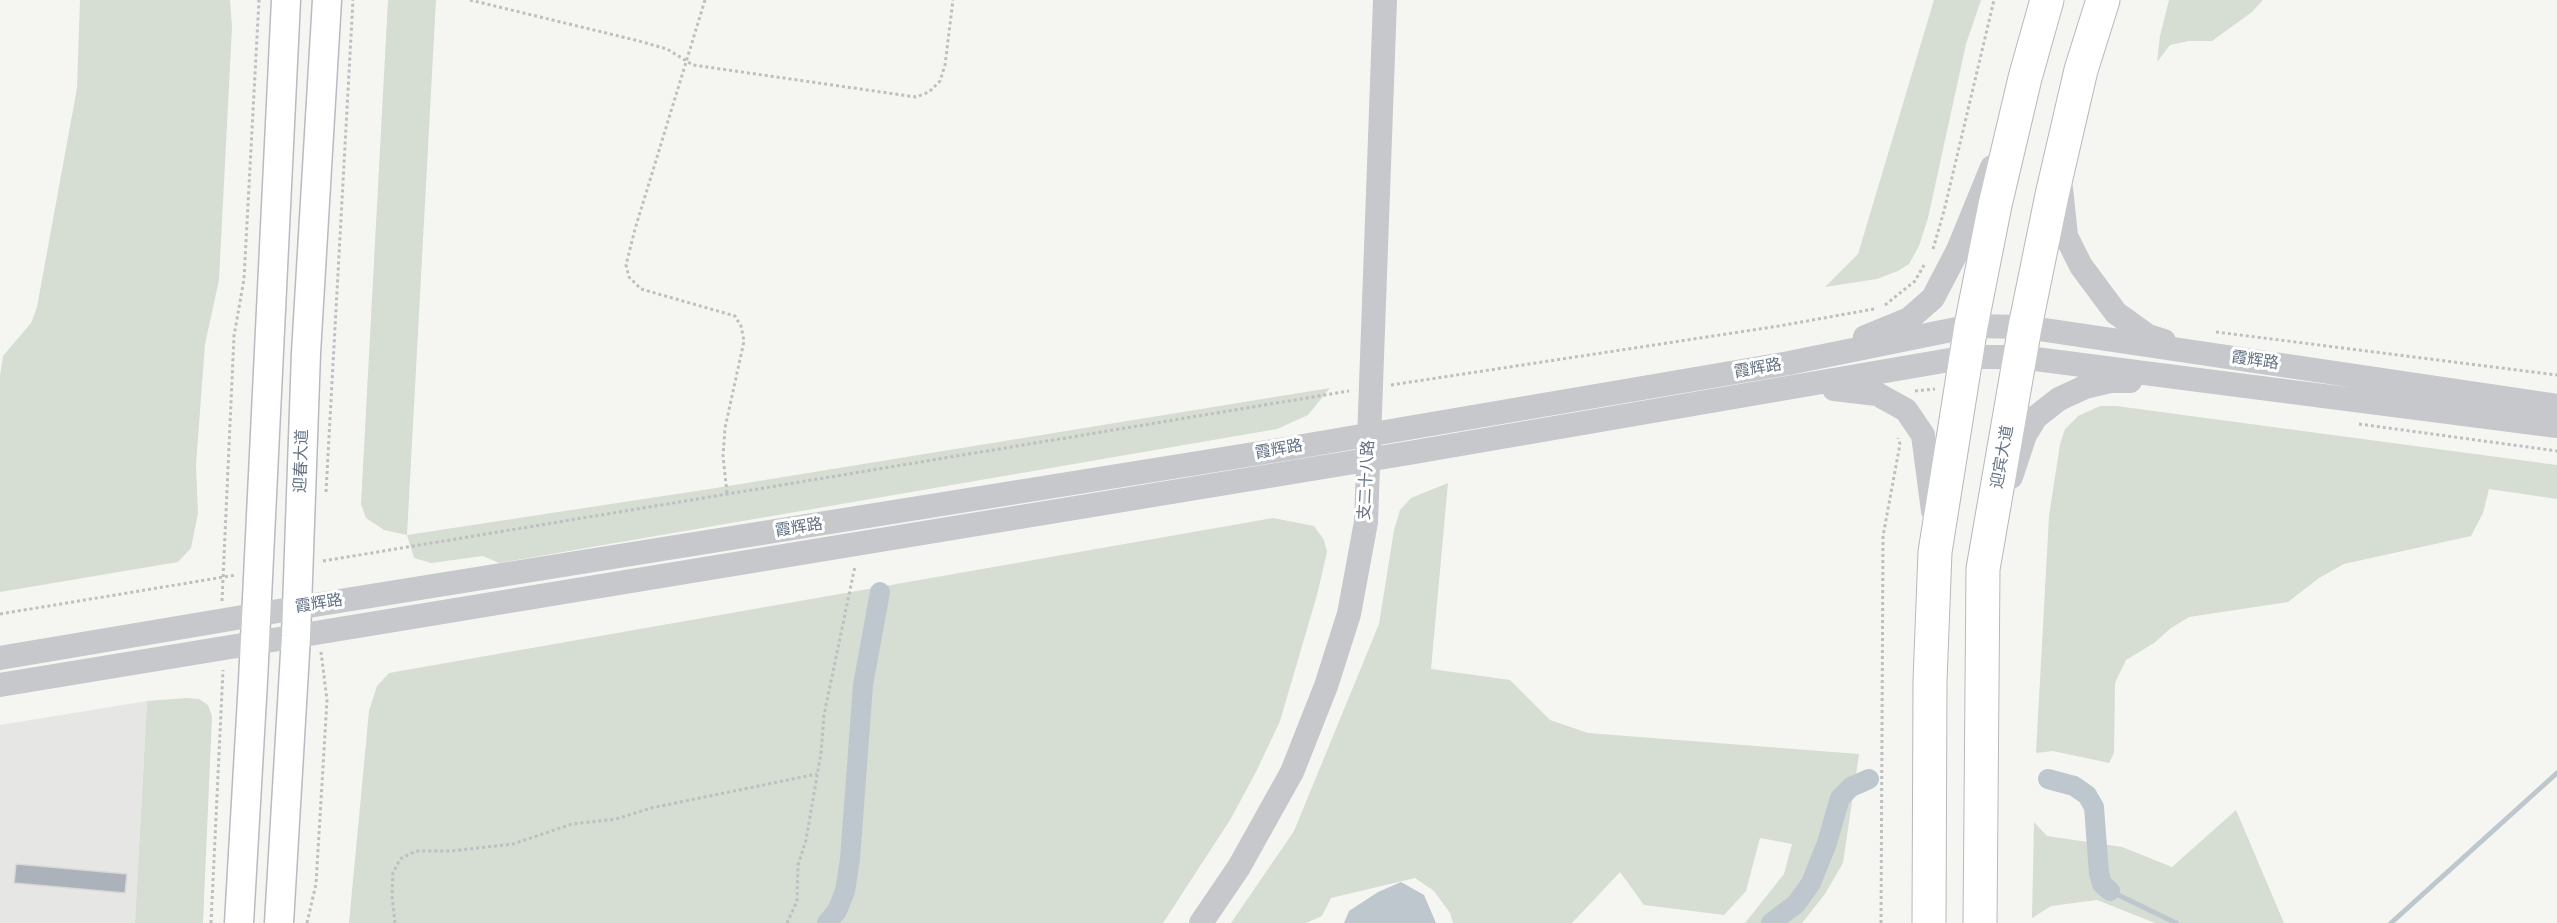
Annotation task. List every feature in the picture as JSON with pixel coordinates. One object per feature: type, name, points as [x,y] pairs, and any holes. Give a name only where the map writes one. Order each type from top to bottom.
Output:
[{"type":"highway","name":"迎宾大道","points":[[1980,923],[1983,569],[2023,342],[2052,195],[2081,70],[2103,0]]},
{"type":"highway","points":[[1929,923],[1930,681],[1935,552],[1971,326],[1995,205],[2044,8]]},
{"type":"main road","points":[[238,923],[256,615],[286,0]]},
{"type":"main road","name":"迎春大道","points":[[279,923],[286,793],[310,563],[303,434],[327,0]]},
{"type":"main road","points":[[264,433],[303,434]]},
{"type":"main road","points":[[246,791],[286,793]]},
{"type":"street","name":"支二十八路","points":[[1201,923],[1239,867],[1292,772],[1326,686],[1349,614],[1366,522],[1385,0]]},
{"type":"street","points":[[1789,363],[1909,319],[1933,298],[1946,277],[1994,162],[2044,8]]},
{"type":"street","points":[[2067,133],[2061,179],[2061,208],[2066,236],[2081,266],[2116,313],[2148,336],[2200,353]]},
{"type":"street","name":"霞辉路","points":[[0,685],[254,644],[302,625],[1058,486],[1789,363],[1971,326],[2023,342],[2200,380],[2557,426]]},
{"type":"street","name":"霞辉路","points":[[0,658],[256,615],[302,625],[1368,460],[1792,388],[1964,372],[2023,342],[2200,353],[2557,406]]},
{"type":"street","points":[[1983,569],[2017,457],[2025,435],[2036,417],[2059,399],[2085,387],[2110,381],[2200,380]]},
{"type":"street","points":[[1792,388],[1841,389],[1877,394],[1906,410],[1923,435],[1930,476],[1935,552]]},
{"type":"path","points":[[223,621],[222,578],[234,336],[244,279],[259,0]]},
{"type":"path","points":[[326,501],[353,0]]},
{"type":"path","points":[[470,0],[667,49],[693,65],[916,97],[929,92],[940,81],[945,65],[953,0]]},
{"type":"path","points":[[705,0],[626,265],[629,278],[641,289],[735,316],[741,326],[744,341],[725,428],[723,456],[727,493]]},
{"type":"path","points":[[1932,253],[1994,0]]},
{"type":"path","points":[[1881,308],[1915,281],[1926,262]]},
{"type":"path","points":[[307,923],[316,884],[327,700],[321,649],[302,625],[310,563],[1371,388],[1779,326],[1892,306]]},
{"type":"path","points":[[2216,332],[2557,375]]},
{"type":"path","points":[[1877,394],[1964,372]]},
{"type":"path","points":[[2356,423],[2557,451]]},
{"type":"path","points":[[1881,923],[1883,536],[1900,444],[1896,434]]},
{"type":"path","points":[[787,923],[797,902],[798,865],[806,840],[824,715],[856,561]]},
{"type":"path","points":[[0,614],[258,571]]},
{"type":"path","points":[[211,923],[224,649]]},
{"type":"path","points":[[395,923],[392,896],[393,873],[400,859],[416,851],[451,851],[513,844],[572,824],[616,819],[651,808],[817,774]]},
{"type":"shaded area","points":[[80,0],[230,0],[232,27],[219,280],[205,344],[196,465],[198,513],[191,548],[178,562],[0,592],[0,376],[3,356],[31,323],[37,307],[77,88]]},
{"type":"shaded area","points":[[388,0],[436,0],[407,535],[384,530],[366,518],[361,504]]},
{"type":"shaded area","points":[[1934,0],[1981,0],[1966,44],[1928,218],[1919,246],[1909,264],[1898,271],[1877,279],[1825,287],[1858,254]]},
{"type":"shaded area","points":[[2169,0],[2263,0],[2252,12],[2212,41],[2189,41],[2170,45],[2157,62],[2160,36]]},
{"type":"shaded area","points":[[1330,388],[1308,415],[1277,429],[499,563],[483,556],[431,563],[414,558],[407,535],[716,488]]},
{"type":"shaded area","points":[[2100,406],[2116,406],[2557,465],[2557,499],[2489,489],[2483,513],[2471,536],[2344,564],[2319,578],[2288,602],[2189,617],[2126,660],[2115,683],[2114,753],[2109,763],[2053,751],[2036,753],[2049,516],[2060,444],[2065,429],[2078,416]]},
{"type":"shaded area","points":[[1448,483],[1431,669],[1510,680],[1550,720],[1588,733],[1859,754],[1843,863],[1825,894],[1802,923],[1745,923],[1784,874],[1792,844],[1760,838],[1746,891],[1724,915],[1644,905],[1620,872],[1572,923],[1453,923],[1450,913],[1434,891],[1415,878],[1331,898],[1322,916],[1306,923],[1231,923],[1294,831],[1379,624],[1394,530],[1400,510],[1411,498]]},
{"type":"shaded area","points":[[1273,518],[1314,526],[1324,540],[1327,552],[1317,595],[1280,721],[1230,820],[1163,923],[349,923],[369,711],[377,686],[389,673]]},
{"type":"shaded area","points":[[199,699],[208,705],[212,716],[203,923],[135,923],[147,701]]},
{"type":"shaded area","points":[[147,701],[135,923],[0,923],[0,725]]},
{"type":"shaded area","points":[[2236,810],[2284,923],[2155,923],[2097,900],[2051,906],[2032,918],[2034,822],[2047,836],[2122,847],[2172,867]]},
{"type":"shaded area","points":[[1401,882],[1424,895],[1436,923],[1344,923],[1349,911],[1378,892]]},
{"type":"building","points":[[16,864],[127,874],[125,893],[14,883]]},
{"type":"waterway","points":[[827,923],[837,911],[845,891],[850,859],[863,685],[880,592]]},
{"type":"waterway","points":[[2391,923],[2557,773]]},
{"type":"waterway","points":[[1771,923],[1796,904],[1811,883],[1827,843],[1840,798],[1851,787],[1869,779]]},
{"type":"waterway","points":[[2048,779],[2074,786],[2087,795],[2094,807],[2099,873],[2102,884],[2110,891]]},
{"type":"waterway","points":[[2110,891],[2176,923]]}]
